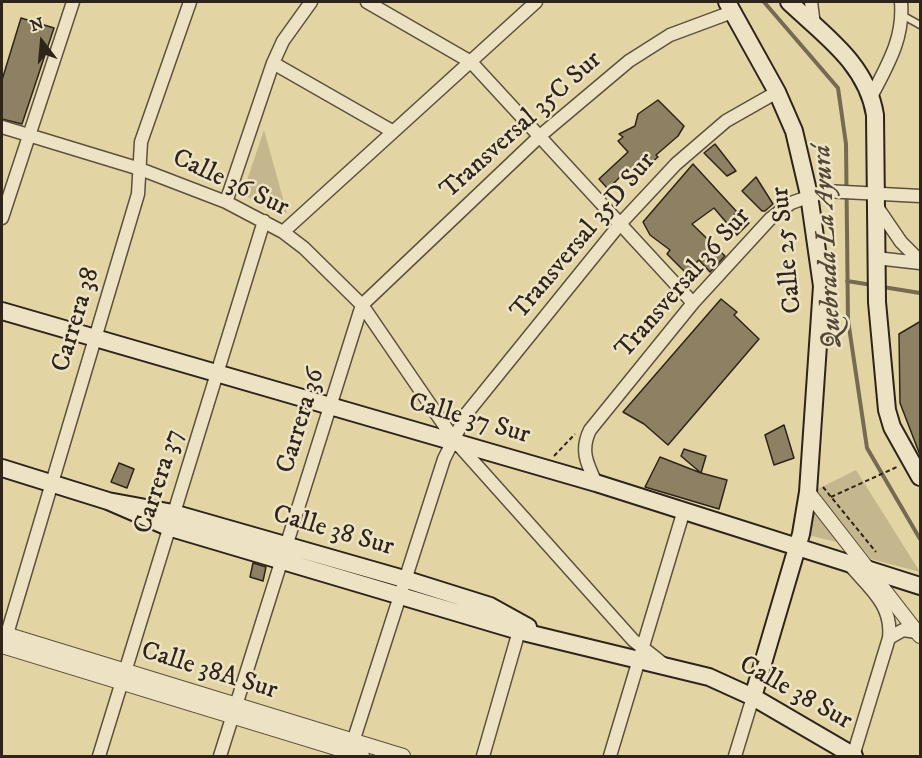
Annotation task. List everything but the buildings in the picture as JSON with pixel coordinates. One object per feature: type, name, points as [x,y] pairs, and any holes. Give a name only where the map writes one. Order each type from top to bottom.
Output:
[{"type":"main road","points":[[789,2],[852,63],[872,95],[875,115],[876,267],[887,410],[892,427],[909,460],[921,477]]},
{"type":"main road","name":"Calle 25 Sur","points":[[730,7],[777,92],[817,193],[822,286],[814,488],[753,698]]},
{"type":"main road","name":"Calle 37 Sur","points":[[2,311],[596,483],[921,586]]},
{"type":"main road","name":"Calle 38 Sur","points":[[2,468],[171,520],[401,586],[490,606],[528,632],[639,654],[667,667],[709,677],[753,698],[854,756]]},
{"type":"street","points":[[2,218],[74,2]]},
{"type":"street","name":"Carrera 38","points":[[3,642],[138,194],[141,142],[190,2]]},
{"type":"street","points":[[226,202],[273,63],[283,41],[311,2]]},
{"type":"street","points":[[283,232],[536,2]]},
{"type":"street","points":[[811,2],[814,25]]},
{"type":"street","points":[[872,95],[898,43],[902,15],[901,2]]},
{"type":"street","points":[[376,4],[471,62],[541,135],[693,303]]},
{"type":"street","name":"Transversal 35C Sur","points":[[362,305],[541,135],[649,46],[730,7]]},
{"type":"street","points":[[273,63],[392,131]]},
{"type":"street","name":"Transversal 35D Sur","points":[[353,752],[401,586],[444,459],[467,413],[620,224],[676,164],[702,139],[726,121],[777,92]]},
{"type":"street","name":"Calle 36 Sur","points":[[2,127],[140,169],[226,202],[283,232],[304,248],[362,305],[455,441],[639,654]]},
{"type":"street","name":"Transversal 36 Sur","points":[[596,483],[584,455],[584,446],[590,430],[693,303],[770,219],[791,203],[817,193],[853,192],[875,198],[921,196]]},
{"type":"street","points":[[875,198],[902,242],[921,262]]},
{"type":"street","name":"Carrera 37","points":[[99,756],[264,221]]},
{"type":"street","points":[[876,267],[907,259],[921,262]]},
{"type":"street","name":"Carrera 36","points":[[220,756],[286,553],[362,305]]},
{"type":"street","points":[[814,488],[864,567],[919,634]]},
{"type":"street","points":[[609,756],[684,510]]},
{"type":"street","points":[[846,561],[884,606],[890,618],[889,638],[854,756]]},
{"type":"street","points":[[889,638],[903,630],[919,634]]},
{"type":"street","points":[[483,756],[528,632]]},
{"type":"street","name":"Calle 38A Sur","points":[[3,642],[235,712],[353,752],[403,756]]},
{"type":"street","points":[[735,756],[753,698]]},
{"type":"lane","points":[[902,15],[920,25]]},
{"type":"path","points":[[543,468],[575,434]]},
{"type":"path","points":[[831,498],[909,460]]},
{"type":"path","points":[[814,488],[831,498],[876,552]]},
{"type":"shaded area","points":[[264,130],[287,213],[242,195]]},
{"type":"shaded area","points":[[856,470],[920,572],[871,559],[816,490]]},
{"type":"shaded area","points":[[813,501],[845,544],[804,534]]},
{"type":"waterway","name":"Quebrada La Ayurá","points":[[764,2],[838,88],[846,144],[848,320],[867,448],[920,539]]},
{"type":"waterway","points":[[847,281],[872,285]]},
{"type":"waterway","points":[[883,287],[920,293]]}]
